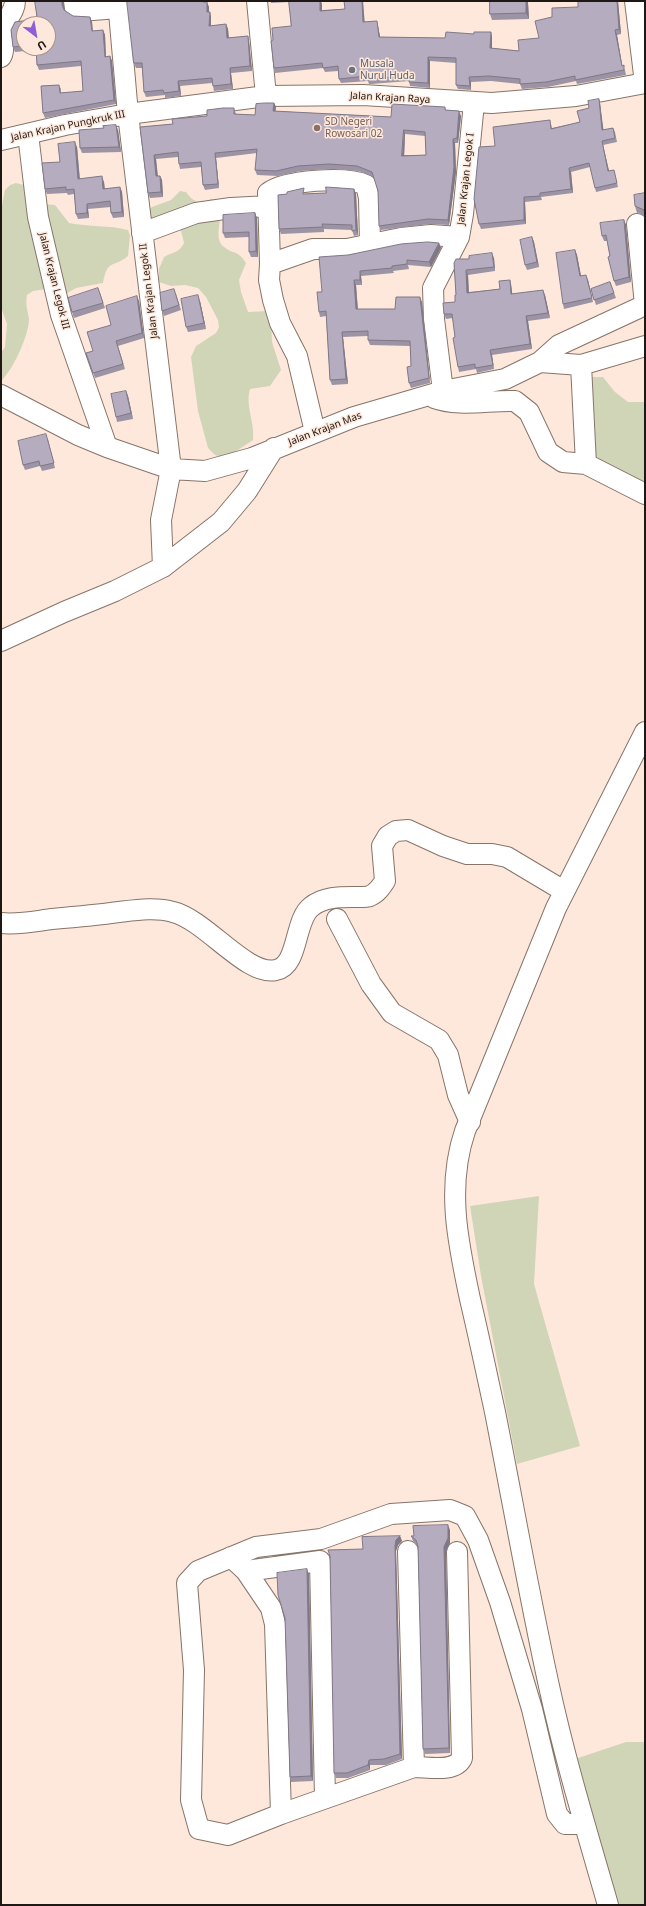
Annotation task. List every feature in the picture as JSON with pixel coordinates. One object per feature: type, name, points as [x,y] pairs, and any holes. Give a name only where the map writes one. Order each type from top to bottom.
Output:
[{"type":"street","points":[[1,56],[3,52],[2,29],[14,9],[15,1]]},
{"type":"street","points":[[74,1],[75,8],[80,11],[118,4],[132,114]]},
{"type":"street","points":[[256,1],[266,96]]},
{"type":"street","points":[[634,1],[645,83]]},
{"type":"street","name":"Jalan Krajan Raya","points":[[132,114],[266,96],[363,95],[474,103],[518,101],[576,96],[645,83]]},
{"type":"street","name":"Jalan Krajan Legok I","points":[[436,394],[433,288],[459,237],[463,214],[474,103]]},
{"type":"street","name":"Jalan Krajan Pungkruk III","points":[[1,140],[132,114]]},
{"type":"street","name":"Jalan Krajan Legok II","points":[[132,114],[142,233],[171,469],[161,520],[163,567]]},
{"type":"street","name":"Jalan Krajan Legok III","points":[[28,134],[38,217],[61,315],[107,447]]},
{"type":"street","points":[[315,432],[297,356],[280,323],[269,280],[268,193],[286,186],[319,181],[364,184],[367,187],[370,244]]},
{"type":"street","points":[[142,233],[196,213],[231,208],[268,206]]},
{"type":"street","points":[[637,224],[645,305]]},
{"type":"street","points":[[270,264],[313,249],[347,249],[401,238],[431,235],[459,237]]},
{"type":"street","name":"Jalan Krajan Mas","points":[[1,395],[78,435],[107,447],[171,469],[205,471],[252,458],[354,416],[436,394],[505,378],[540,362],[559,345],[645,305]]},
{"type":"street","points":[[540,362],[581,365],[645,346]]},
{"type":"street","points":[[581,365],[586,464]]},
{"type":"street","points":[[436,394],[447,402],[515,400],[529,412],[548,452],[563,462],[586,464],[645,494]]},
{"type":"street","points":[[1,641],[64,612],[115,591],[163,567],[221,522],[247,491],[274,448]]},
{"type":"street","points":[[608,1905],[584,1824],[549,1687],[493,1405],[458,1244],[455,1211],[455,1177],[459,1149],[564,892],[645,732]]},
{"type":"street","points":[[1,924],[137,910],[172,911],[187,917],[200,925],[249,965],[263,971],[277,970],[286,963],[292,955],[304,915],[312,906],[324,900],[338,897],[369,896],[379,889],[385,881],[382,846],[388,836],[396,831],[408,830],[443,846],[467,854],[492,854],[507,857],[564,892]]},
{"type":"street","points":[[337,919],[371,984],[392,1013],[439,1040],[448,1055],[458,1095],[470,1122]]},
{"type":"street","points":[[457,1552],[462,1758],[460,1763],[453,1767],[414,1767],[281,1814],[228,1835],[200,1829],[191,1800],[194,1670],[187,1583],[198,1571],[256,1547],[321,1539],[391,1514],[450,1510],[465,1516],[478,1540],[500,1602],[532,1709],[557,1814],[565,1824],[584,1824]]},
{"type":"street","points":[[408,1551],[414,1767]]},
{"type":"street","points":[[231,1557],[246,1571],[271,1608],[276,1624],[281,1814]]},
{"type":"street","points":[[246,1571],[320,1561],[325,1798]]},
{"type":"green space","points":[[16,183],[28,186],[31,203],[55,205],[69,223],[121,228],[128,230],[130,236],[128,256],[109,267],[103,283],[76,288],[64,295],[60,287],[33,291],[27,295],[26,304],[29,319],[26,334],[20,352],[6,376],[1,381],[1,353],[5,347],[7,324],[1,307],[1,211],[5,190],[10,185]]},
{"type":"green space","points":[[180,191],[186,192],[197,202],[203,202],[211,199],[217,201],[220,212],[219,240],[224,247],[238,254],[246,263],[239,280],[241,292],[248,312],[267,311],[271,315],[272,342],[281,370],[270,386],[250,389],[249,408],[253,427],[253,440],[226,458],[215,455],[208,448],[198,411],[191,357],[196,346],[216,333],[219,327],[218,320],[206,297],[198,288],[185,285],[171,286],[159,282],[159,269],[164,257],[178,251],[184,243],[181,231],[177,226],[152,228],[146,212],[152,207],[171,200]]},
{"type":"green space","points":[[591,377],[603,377],[615,392],[628,402],[645,402],[645,487],[601,465],[592,453]]},
{"type":"green space","points":[[539,1196],[534,1284],[580,1446],[517,1464],[481,1276],[470,1206]]},
{"type":"green space","points":[[626,1742],[645,1742],[645,1905],[619,1905],[575,1759]]},
{"type":"building","points":[[35,1],[62,1],[64,10],[73,16],[90,17],[92,31],[103,30],[105,57],[110,56],[114,100],[43,113],[41,86],[59,85],[60,93],[83,91],[81,61],[37,65],[36,56],[56,56],[56,16],[37,16]]},
{"type":"building","points":[[127,1],[207,2],[207,12],[210,12],[209,26],[226,24],[227,38],[248,36],[250,66],[230,68],[231,84],[213,86],[212,78],[178,81],[179,91],[164,93],[163,90],[144,92],[142,63],[134,63]]},
{"type":"building","points":[[289,1],[320,1],[320,11],[345,9],[344,1],[362,1],[363,22],[377,21],[379,37],[445,38],[446,32],[474,34],[474,32],[491,32],[490,48],[519,51],[518,40],[539,38],[535,21],[552,17],[552,8],[578,7],[578,1],[617,1],[619,29],[615,30],[624,70],[575,80],[575,76],[546,82],[520,84],[520,79],[489,76],[469,77],[470,86],[456,85],[456,58],[428,57],[428,83],[409,82],[409,76],[367,79],[367,76],[339,79],[338,66],[323,68],[322,63],[274,68],[271,41],[273,40],[272,28],[291,26]]},
{"type":"building","points":[[490,1],[526,1],[526,13],[490,14]]},
{"type":"building","points":[[15,22],[16,47],[13,47],[11,30]]},
{"type":"building","points":[[599,99],[602,130],[613,128],[615,138],[602,141],[608,171],[614,170],[617,183],[595,188],[589,163],[569,168],[571,189],[540,193],[540,196],[524,197],[524,220],[479,224],[474,199],[479,147],[495,146],[493,127],[550,120],[551,129],[580,122],[577,111],[589,108],[588,101]]},
{"type":"building","points":[[274,103],[273,111],[391,117],[392,104],[445,107],[445,110],[459,111],[457,138],[453,139],[454,167],[448,220],[428,219],[379,226],[378,191],[372,172],[357,166],[329,164],[298,166],[276,171],[255,170],[257,149],[215,153],[218,184],[203,185],[201,162],[179,164],[178,152],[154,155],[156,176],[160,176],[161,192],[148,193],[140,127],[173,124],[172,119],[207,116],[207,110],[223,108],[234,108],[234,114],[255,115],[256,104]],"holes":[[[404,130],[425,132],[426,155],[402,156]]]},
{"type":"building","points":[[116,125],[119,147],[80,148],[79,130],[104,128],[103,126]]},
{"type":"building","points":[[75,142],[78,179],[102,176],[103,189],[120,187],[122,212],[111,213],[110,201],[87,204],[87,213],[76,214],[74,189],[66,190],[66,187],[45,189],[42,163],[60,162],[58,144]]},
{"type":"building","points":[[326,187],[354,189],[356,230],[352,231],[352,225],[322,224],[323,227],[279,229],[278,195],[287,194],[287,192],[304,188],[303,194],[326,193]]},
{"type":"building","points":[[645,193],[645,214],[644,210],[635,206],[634,195]]},
{"type":"building","points":[[255,213],[256,251],[249,252],[249,232],[223,233],[223,215]]},
{"type":"building","points":[[624,220],[629,277],[614,281],[608,257],[610,256],[606,235],[602,236],[600,223]]},
{"type":"building","points":[[532,237],[537,262],[525,265],[520,240]]},
{"type":"building","points":[[428,242],[439,243],[429,262],[407,260],[407,264],[392,266],[392,268],[360,271],[360,280],[354,280],[356,309],[395,309],[396,297],[420,297],[429,378],[409,383],[407,367],[411,366],[410,341],[368,340],[368,331],[342,332],[346,379],[330,380],[326,311],[319,312],[317,292],[322,292],[319,257],[348,255],[401,244]]},
{"type":"building","points":[[575,250],[580,276],[586,275],[592,298],[563,304],[556,253]]},
{"type":"building","points":[[492,253],[494,267],[466,270],[467,293],[500,289],[499,281],[510,280],[511,294],[543,290],[548,313],[526,316],[530,344],[490,350],[493,365],[475,368],[475,364],[458,367],[453,338],[455,337],[452,314],[444,314],[443,303],[455,302],[454,263],[456,259],[469,259],[469,256]]},
{"type":"building","points":[[610,282],[614,293],[594,300],[591,289]]},
{"type":"building","points":[[98,288],[103,303],[72,312],[68,298]]},
{"type":"building","points":[[174,289],[179,305],[162,311],[160,293]]},
{"type":"building","points":[[198,295],[204,323],[186,327],[181,299]]},
{"type":"building","points":[[137,296],[142,333],[116,341],[123,364],[93,373],[86,353],[93,351],[87,332],[111,325],[106,306]]},
{"type":"building","points":[[126,391],[131,413],[116,417],[111,394]]},
{"type":"building","points":[[46,434],[54,463],[40,466],[39,461],[23,465],[18,441]]},
{"type":"building","points":[[448,1525],[448,1538],[444,1547],[449,1748],[423,1749],[418,1546],[416,1540],[411,1536],[414,1536],[413,1526]]},
{"type":"building","points":[[400,1536],[396,1540],[395,1546],[400,1754],[384,1759],[369,1760],[368,1765],[347,1773],[334,1773],[330,1556],[328,1550],[363,1549],[362,1537]]},
{"type":"building","points":[[307,1569],[311,1776],[290,1777],[285,1618],[278,1595],[277,1573]]},
{"type":"place","name":"Musala Nurul Huda","points":[[352,70]]},
{"type":"place","name":"SD Negeri Rowosari 02","points":[[317,128]]}]
